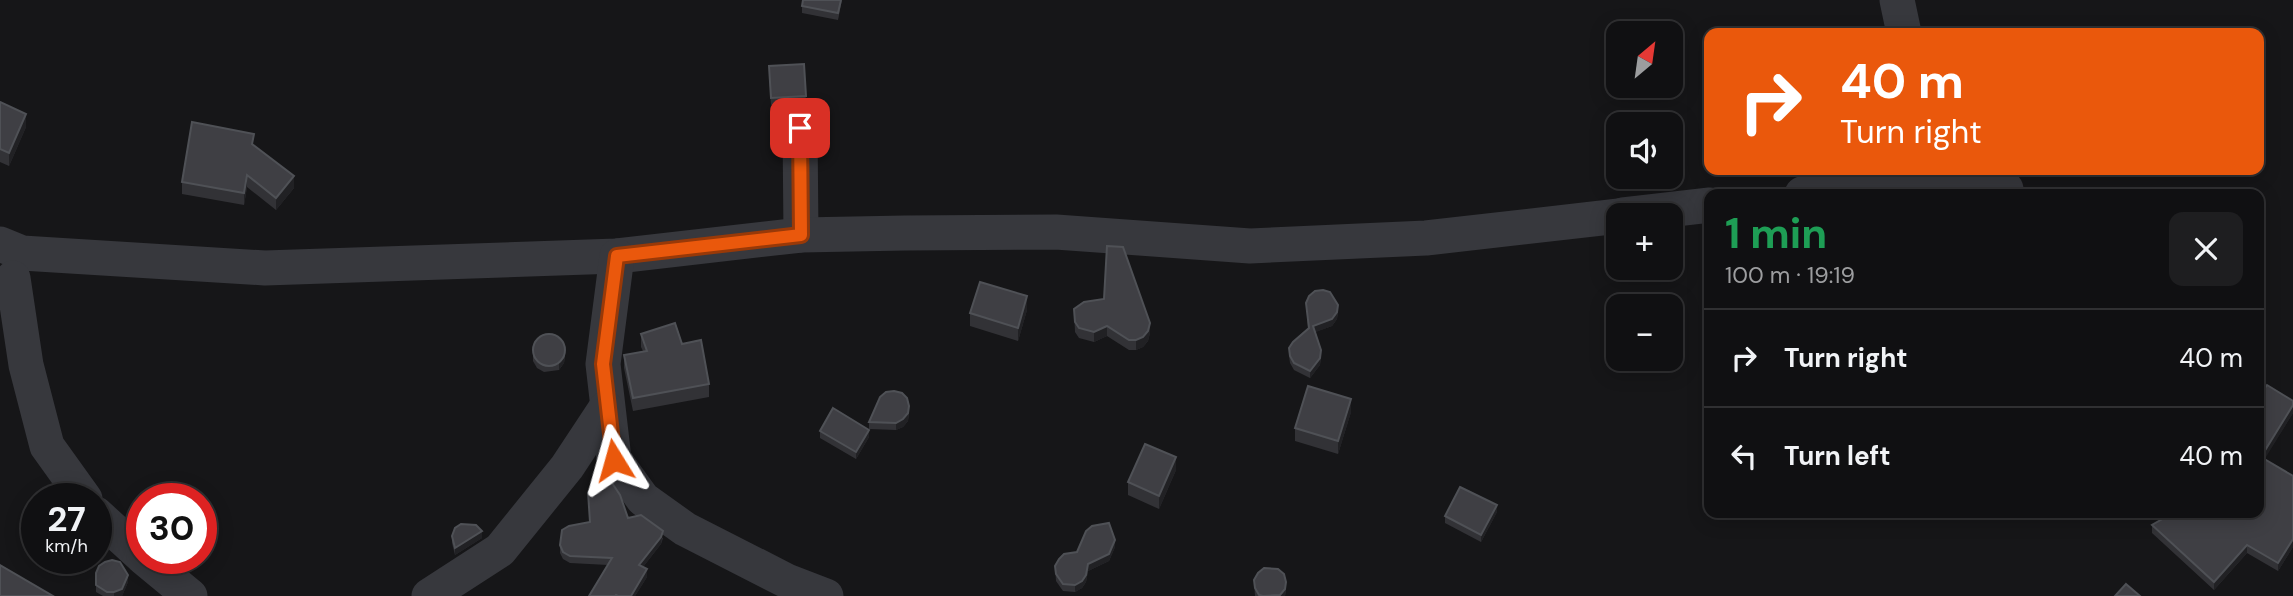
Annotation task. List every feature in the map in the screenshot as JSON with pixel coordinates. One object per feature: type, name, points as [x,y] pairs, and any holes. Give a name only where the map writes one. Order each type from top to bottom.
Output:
[{"type":"street","points":[[1896,0],[1903,28]]},
{"type":"street","points":[[800,128],[801,235]]},
{"type":"street","points":[[1976,175],[2006,189]]},
{"type":"street","points":[[1844,189],[1894,183],[2006,189]]},
{"type":"street","points":[[1683,208],[1704,206]]},
{"type":"street","points":[[74,483],[47,446],[26,365],[9,267],[265,268],[617,256],[801,235],[1056,232],[1250,246],[1426,238],[1606,218]]},
{"type":"street","points":[[617,256],[603,364],[614,460],[643,499],[685,529],[787,581],[827,596]]},
{"type":"street","points":[[429,596],[500,550],[567,467],[606,408]]},
{"type":"street","points":[[112,528],[126,541]]},
{"type":"street","points":[[163,574],[190,596]]},
{"type":"building","points":[[803,0],[841,0],[838,13],[802,6]]},
{"type":"building","points":[[804,64],[806,96],[771,98],[769,66]]},
{"type":"building","points":[[0,102],[26,114],[9,153],[0,149]]},
{"type":"building","points":[[192,122],[254,134],[252,144],[294,176],[276,198],[247,175],[244,193],[182,182]]},
{"type":"building","points":[[1107,246],[1123,247],[1150,323],[1148,331],[1136,340],[1129,340],[1107,326],[1094,332],[1079,328],[1075,322],[1074,309],[1084,302],[1104,299]]},
{"type":"building","points":[[980,282],[1027,296],[1018,328],[970,313]]},
{"type":"building","points":[[1315,291],[1330,292],[1338,305],[1337,312],[1332,319],[1313,326],[1321,350],[1320,358],[1310,371],[1294,363],[1289,348],[1309,328],[1306,303],[1309,296]]},
{"type":"building","points":[[675,323],[682,344],[701,340],[709,384],[633,398],[624,355],[647,351],[641,334]]},
{"type":"building","points":[[549,334],[560,339],[565,350],[560,361],[549,366],[538,361],[533,350],[538,339]]},
{"type":"building","points":[[2267,385],[2293,401],[2293,405],[2264,452],[2264,390]]},
{"type":"building","points":[[1308,386],[1351,399],[1338,441],[1295,428]]},
{"type":"building","points":[[894,391],[907,398],[908,413],[896,423],[869,422],[880,397],[886,392]]},
{"type":"building","points":[[833,408],[869,430],[856,452],[820,431]]},
{"type":"building","points":[[1145,444],[1176,457],[1159,496],[1128,482]]},
{"type":"building","points":[[2264,459],[2293,476],[2293,539],[2278,563],[2247,545],[2214,582],[2152,525],[2164,518],[2264,518]]},
{"type":"building","points":[[597,480],[610,480],[620,495],[628,518],[641,515],[663,531],[639,565],[647,569],[631,596],[589,596],[612,558],[570,556],[563,552],[560,545],[562,530],[590,522],[588,492]]},
{"type":"building","points":[[1460,487],[1497,505],[1481,535],[1445,516]]},
{"type":"building","points":[[1109,523],[1115,540],[1109,554],[1088,564],[1082,581],[1075,585],[1063,584],[1056,574],[1055,566],[1059,559],[1064,554],[1077,552],[1086,531],[1092,526]]},
{"type":"building","points":[[461,524],[476,525],[482,531],[455,548],[452,536],[455,528]]},
{"type":"building","points":[[112,560],[120,562],[128,575],[122,589],[114,592],[107,592],[96,585],[96,574],[112,574]]},
{"type":"building","points":[[0,565],[53,596],[0,596]]},
{"type":"building","points":[[1264,568],[1278,569],[1284,574],[1285,589],[1280,595],[1259,595],[1254,580]]},
{"type":"building","points":[[2126,584],[2140,596],[2115,596]]},
{"type":"route","points":[[614,460],[603,364],[617,256],[801,235],[800,128]]}]
